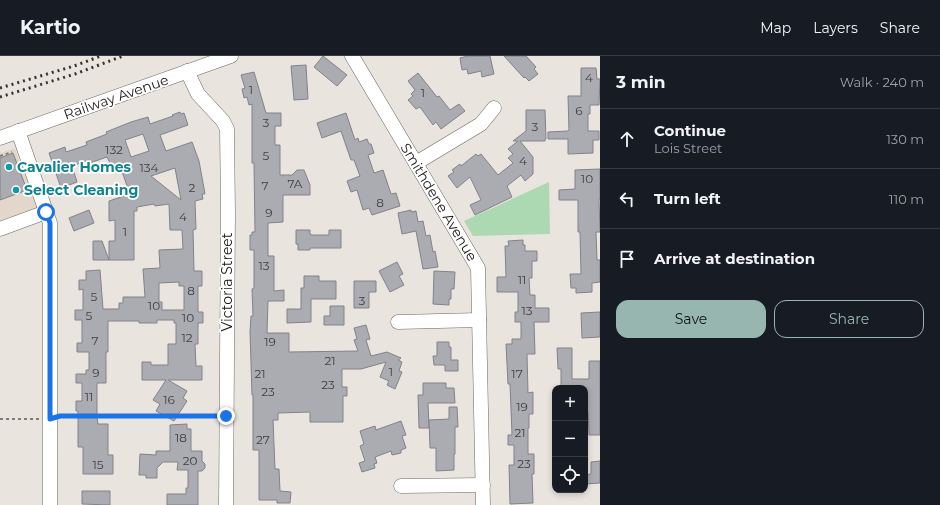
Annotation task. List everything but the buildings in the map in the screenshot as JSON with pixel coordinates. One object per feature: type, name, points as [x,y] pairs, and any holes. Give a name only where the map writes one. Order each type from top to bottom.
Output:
[{"type":"street","name":"Railway Avenue","points":[[0,138],[231,56]]},
{"type":"street","name":"Smithdene Avenue","points":[[352,56],[478,268],[483,505]]},
{"type":"street","name":"Victoria Street","points":[[187,71],[198,94],[223,121],[226,129],[228,229],[226,505]]},
{"type":"street","points":[[416,163],[481,124],[494,108]]},
{"type":"street","points":[[18,131],[50,223],[50,505]]},
{"type":"street","points":[[0,229],[46,212]]},
{"type":"street","points":[[398,322],[479,320]]},
{"type":"street","points":[[401,486],[483,485]]},
{"type":"path","points":[[0,419],[50,419],[60,416],[226,416]]},
{"type":"shaded area","points":[[15,148],[41,216],[0,231],[0,153]]},
{"type":"green space","points":[[549,182],[550,234],[473,236],[464,221]]},
{"type":"railway","points":[[0,88],[74,66],[101,56]]},
{"type":"railway","points":[[0,97],[75,74],[123,56]]},
{"type":"place","name":"Cavalier Homes","points":[[9,167]]},
{"type":"place","name":"Select Cleaning","points":[[16,190]]},
{"type":"route","points":[[46,212],[50,223],[51,260],[50,419],[60,416],[226,416]]}]
